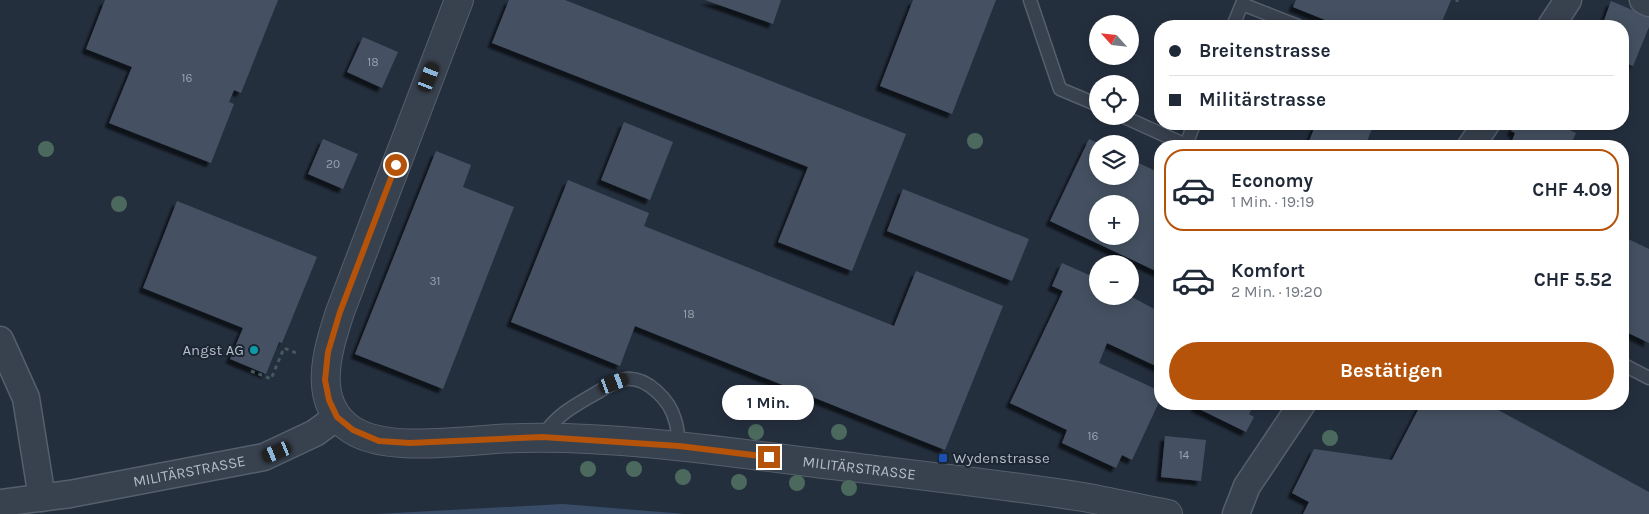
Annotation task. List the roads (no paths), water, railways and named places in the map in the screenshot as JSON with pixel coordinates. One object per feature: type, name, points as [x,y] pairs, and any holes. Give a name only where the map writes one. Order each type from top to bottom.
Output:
[{"type":"street","points":[[337,417],[329,400],[325,380],[328,352],[340,312],[459,0]]},
{"type":"street","points":[[1555,20],[1568,0]]},
{"type":"street","points":[[1643,0],[1649,2]]},
{"type":"street","points":[[0,340],[26,398],[42,498]]},
{"type":"street","points":[[1236,514],[1247,486],[1298,410]]},
{"type":"street","name":"MILITÄRSTRASSE","points":[[0,503],[42,498],[264,457],[315,433],[337,417],[353,430],[379,441],[410,443],[542,437],[679,446],[1085,498],[1168,514]]},
{"type":"lane","points":[[1030,0],[1060,88],[1089,101]]},
{"type":"lane","points":[[1234,20],[1237,2],[1283,20]]},
{"type":"lane","points":[[1139,124],[1174,140]]},
{"type":"lane","points":[[1629,368],[1649,378]]},
{"type":"lane","points":[[542,437],[551,423],[563,412],[614,383],[625,379],[636,379],[655,388],[666,404],[675,419],[679,446]]},
{"type":"water","points":[[563,504],[685,514],[376,514]]},
{"type":"place","name":"Angst AG","points":[[254,350]]},
{"type":"place","name":"Wydenstrasse","points":[[943,458]]}]
